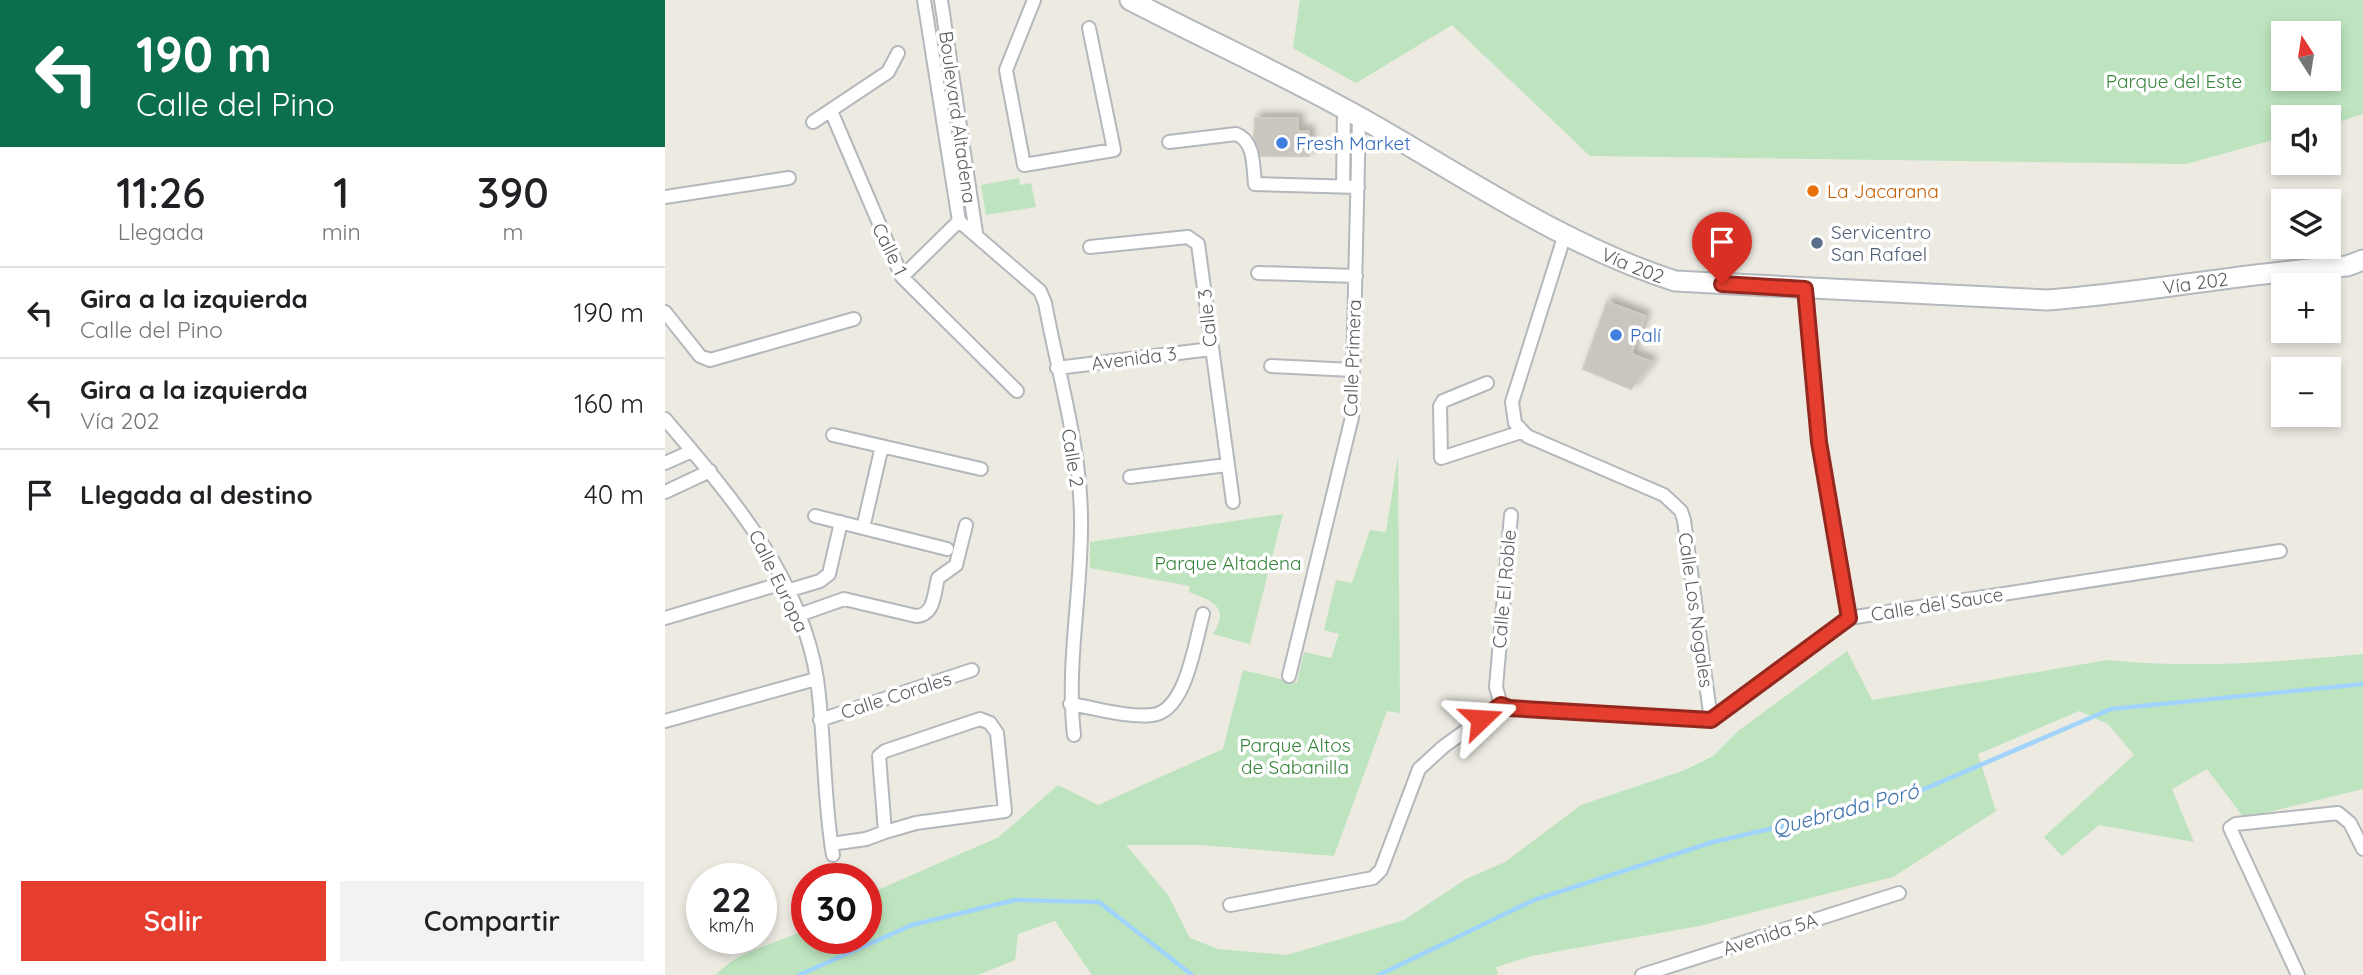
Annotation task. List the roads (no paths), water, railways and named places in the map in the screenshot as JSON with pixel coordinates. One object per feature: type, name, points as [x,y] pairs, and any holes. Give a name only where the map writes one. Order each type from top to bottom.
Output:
[{"type":"main road","name":"Vía 202","points":[[1130,0],[1351,113],[1565,234],[1632,267],[1675,281],[2047,300],[2095,296],[2238,275],[2347,266],[2363,260]]},
{"type":"street","name":"Boulevard Altadena","points":[[924,0],[959,221]]},
{"type":"street","name":"Boulevard Altadena","points":[[941,0],[976,233]]},
{"type":"street","points":[[1034,0],[1006,70],[1024,165],[1114,150],[1089,28]]},
{"type":"street","points":[[813,122],[888,72],[898,53]]},
{"type":"street","points":[[940,104],[956,102]]},
{"type":"street","name":"Calle 1","points":[[831,111],[902,276],[1017,391]]},
{"type":"street","points":[[1343,187],[1351,113]]},
{"type":"street","name":"Calle Primera","points":[[1289,676],[1352,417],[1358,187],[1351,113]]},
{"type":"street","points":[[1169,142],[1236,134],[1242,136],[1251,149],[1255,184],[1358,187]]},
{"type":"street","points":[[665,197],[789,178]]},
{"type":"street","points":[[902,276],[959,221]]},
{"type":"street","name":"Calle 2","points":[[959,221],[976,233],[1039,291],[1045,303],[1077,468],[1081,520],[1070,704],[1074,735]]},
{"type":"street","points":[[1487,383],[1443,401],[1440,407],[1441,458],[1521,432],[1515,423],[1512,402],[1565,234]]},
{"type":"street","name":"Calle 3","points":[[1090,247],[1194,239],[1200,251],[1210,349],[1233,502]]},
{"type":"street","points":[[1258,273],[1356,276]]},
{"type":"street","points":[[1805,289],[1819,442],[1849,618]]},
{"type":"street","points":[[665,312],[700,356],[710,360],[854,319]]},
{"type":"street","name":"Avenida 3","points":[[1058,368],[1210,349]]},
{"type":"street","points":[[1271,366],[1353,370]]},
{"type":"street","name":"Calle Europa","points":[[665,419],[710,471],[754,529],[805,628],[817,678],[832,849],[885,832]]},
{"type":"street","name":"Calle Los Nogales","points":[[1521,432],[1664,495],[1681,511],[1711,720]]},
{"type":"street","points":[[833,435],[981,469]]},
{"type":"street","points":[[863,528],[882,446]]},
{"type":"street","points":[[665,463],[692,451]]},
{"type":"street","points":[[1130,477],[1227,465]]},
{"type":"street","points":[[665,492],[710,471]]},
{"type":"street","name":"Calle El Roble","points":[[1501,705],[1496,687],[1511,514]]},
{"type":"street","points":[[815,516],[947,549]]},
{"type":"street","points":[[665,618],[785,587],[820,581],[829,574],[841,523]]},
{"type":"street","points":[[799,615],[844,599],[916,616],[926,614],[930,609],[938,578],[956,565],[966,526]]},
{"type":"street","name":"Calle del Sauce","points":[[1711,720],[1849,618],[2280,551]]},
{"type":"street","points":[[1070,704],[1149,716],[1171,708],[1180,695],[1203,614]]},
{"type":"street","name":"Calle Corales","points":[[820,720],[972,670]]},
{"type":"street","points":[[665,721],[817,678]]},
{"type":"street","points":[[1230,905],[1373,878],[1381,870],[1419,769],[1443,747],[1501,705],[1522,709],[1711,720]]},
{"type":"street","points":[[972,720],[991,723],[997,733],[1005,811],[916,823],[885,832],[878,764],[881,754],[972,720]]},
{"type":"street","points":[[2298,975],[2230,828],[2236,824],[2338,813],[2350,823],[2363,849]]},
{"type":"street","name":"Avenida 5A","points":[[1642,975],[1899,893]]},
{"type":"waterway","name":"Quebrada Poró","points":[[1379,975],[1534,900],[1713,842],[1901,799],[2111,709],[2363,684]]},
{"type":"waterway","name":"Quebrada Poró","points":[[799,975],[912,925],[1015,900],[1099,902],[1192,975]]},
{"type":"place","name":"Fresh Market","points":[[1282,143]]},
{"type":"place","name":"La Jacarana","points":[[1813,191]]},
{"type":"place","name":"Servicentro San Rafael","points":[[1817,243]]},
{"type":"place","name":"Palí","points":[[1616,335]]},
{"type":"park label","name":"Parque del Este","points":[[2174,81]]},
{"type":"park label","name":"Parque Altadena","points":[[1228,563]]},
{"type":"park label","name":"Parque Altos de Sabanilla","points":[[1295,756]]}]
